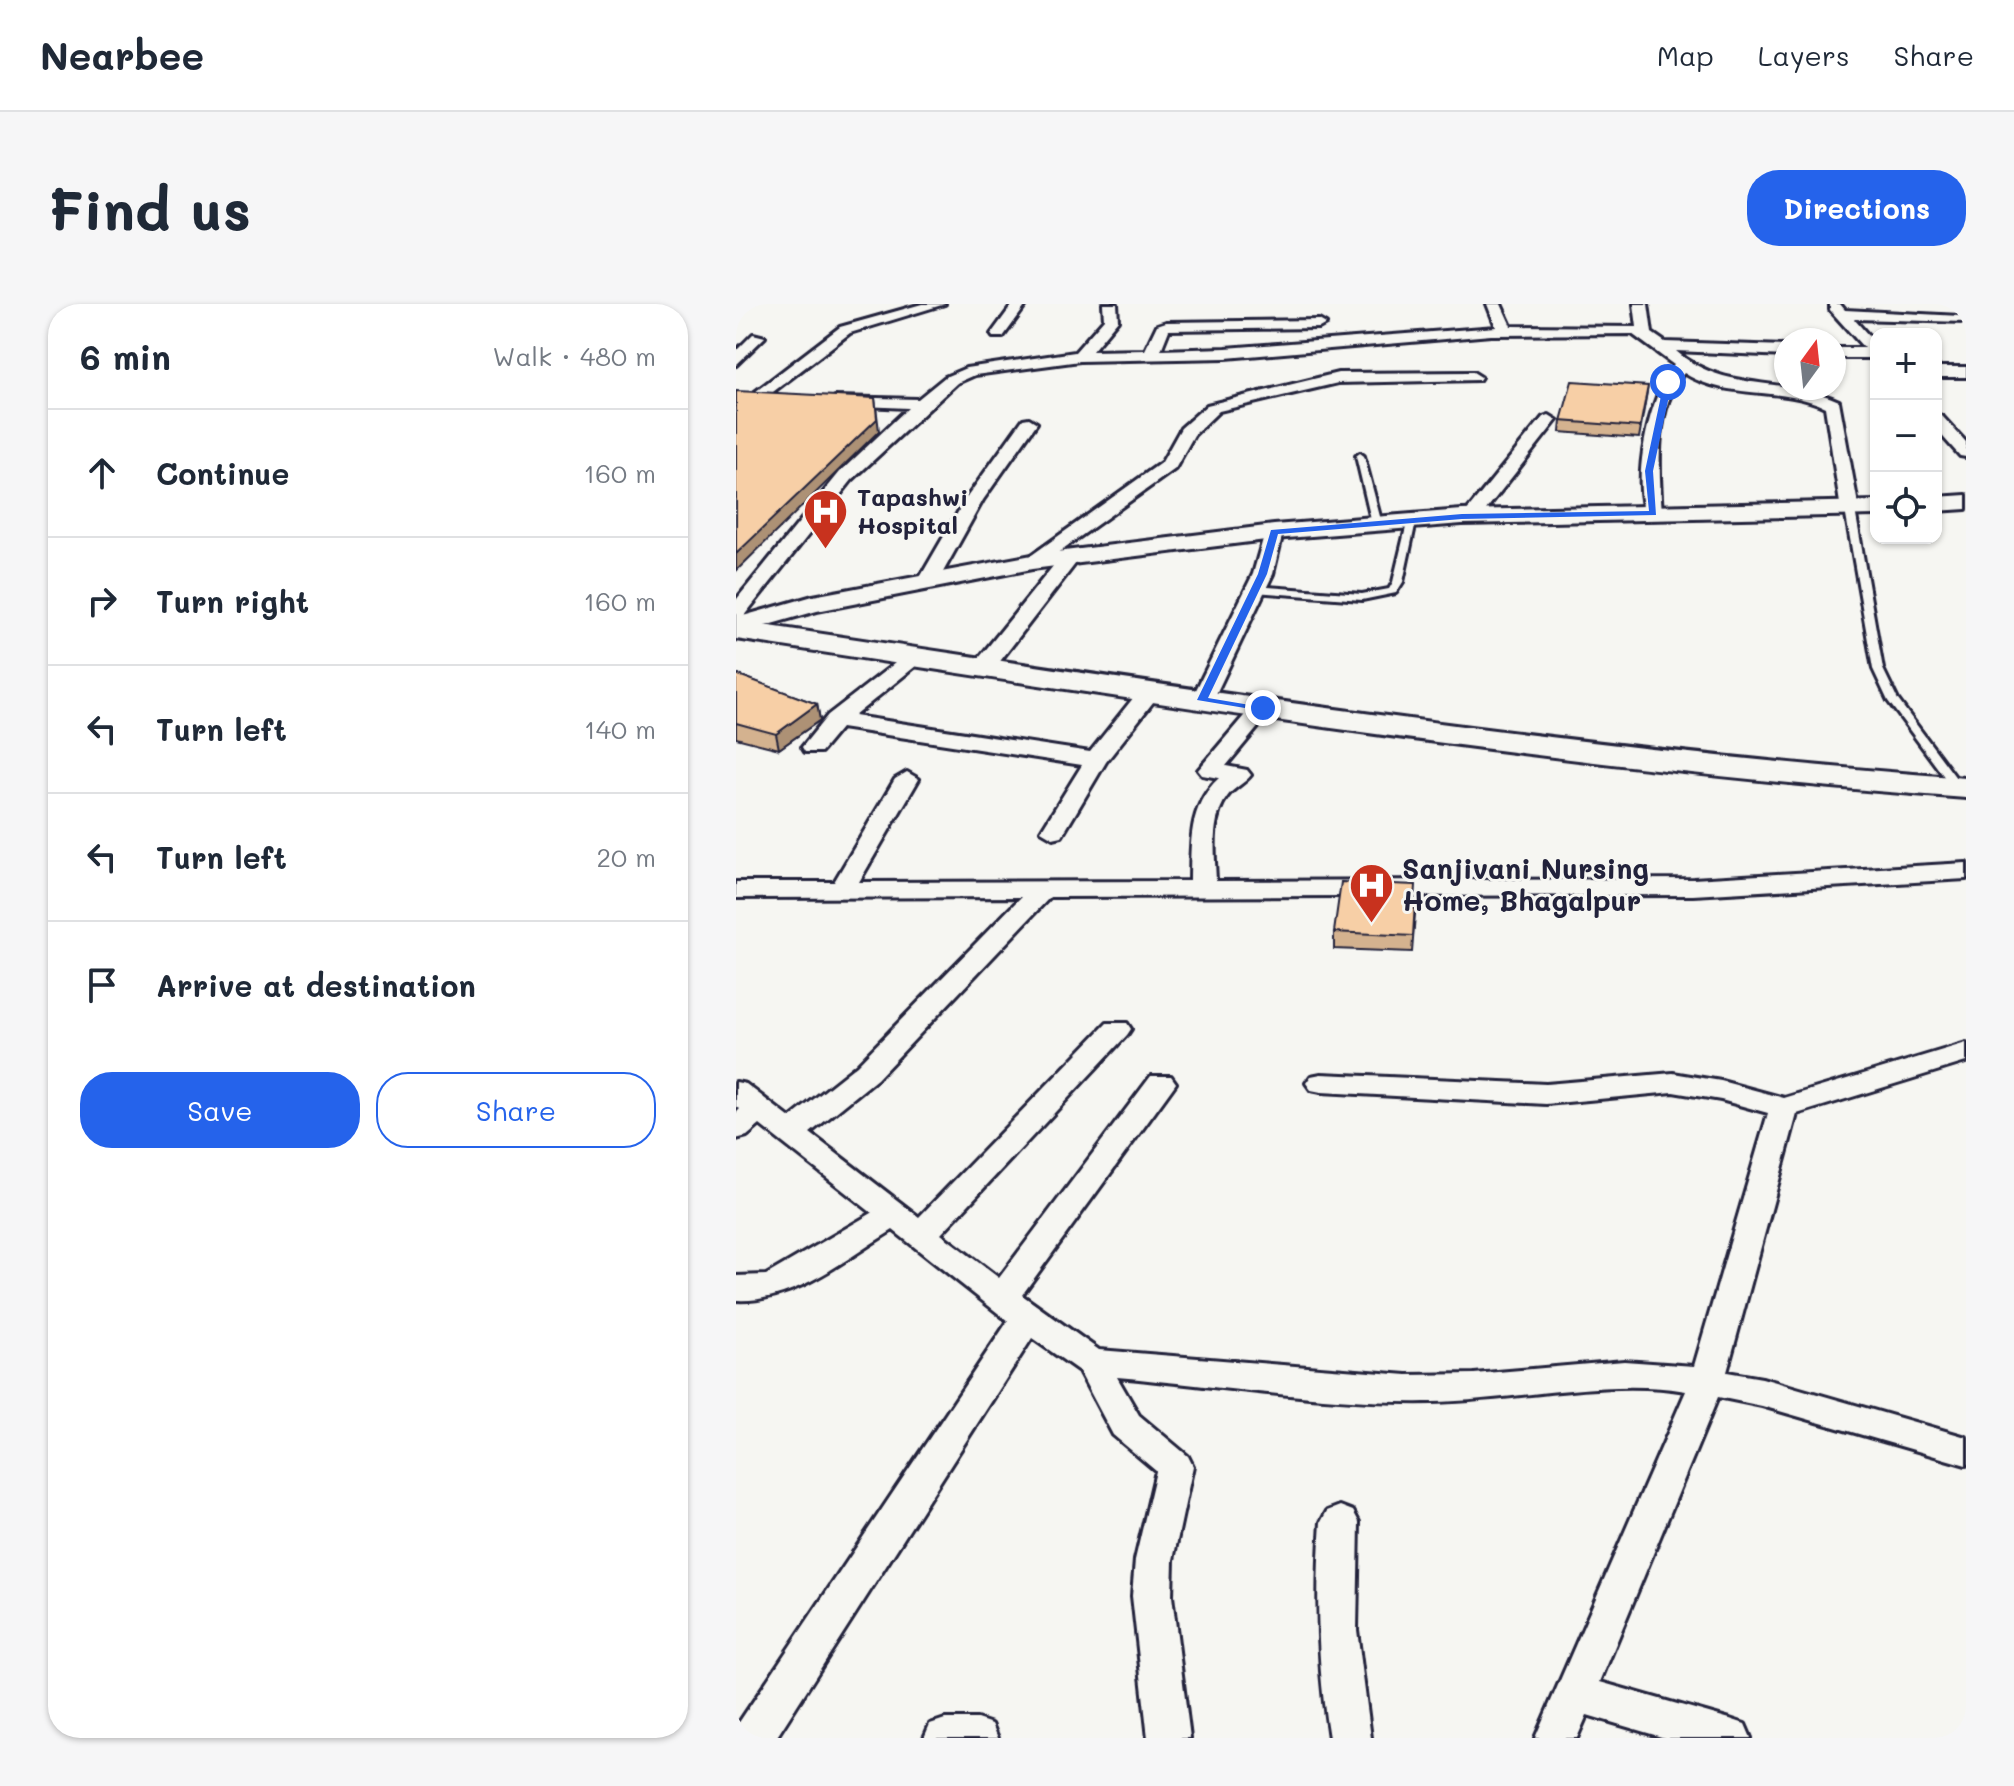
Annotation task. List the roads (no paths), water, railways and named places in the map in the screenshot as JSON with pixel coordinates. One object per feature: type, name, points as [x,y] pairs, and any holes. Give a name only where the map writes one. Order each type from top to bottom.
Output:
[{"type":"main road","points":[[736,628],[1202,700],[1572,749],[1963,791]]},
{"type":"street","points":[[759,395],[845,330],[938,304]]},
{"type":"street","points":[[998,334],[1020,304]]},
{"type":"street","points":[[1080,356],[1111,320],[1110,304]]},
{"type":"street","points":[[1312,346],[1327,304]]},
{"type":"street","points":[[1494,304],[1501,314],[1504,331]]},
{"type":"street","points":[[1641,304],[1645,332],[1681,367],[1722,384],[1815,397],[1833,404],[1850,510]]},
{"type":"street","points":[[1837,309],[1960,320]]},
{"type":"street","points":[[1837,309],[1870,346]]},
{"type":"street","points":[[1151,355],[1162,328],[1166,326],[1319,324]]},
{"type":"street","points":[[736,613],[746,587],[846,476],[922,404],[951,380],[971,371],[1080,356],[1312,346],[1504,331],[1645,332]]},
{"type":"street","points":[[736,360],[758,337]]},
{"type":"street","points":[[1657,346],[1774,351]]},
{"type":"street","points":[[1846,353],[1870,353]]},
{"type":"street","points":[[1653,513],[1649,471],[1659,415],[1668,382],[1681,367]]},
{"type":"street","points":[[1942,372],[1966,372]]},
{"type":"street","points":[[1032,562],[1169,465],[1177,456],[1179,441],[1213,408],[1338,378],[1473,377]]},
{"type":"street","points":[[736,393],[787,397]]},
{"type":"street","points":[[817,398],[922,404]]},
{"type":"street","points":[[1472,516],[1549,420]]},
{"type":"street","points":[[928,581],[974,500],[1029,423]]},
{"type":"street","points":[[1942,426],[1966,452]]},
{"type":"street","points":[[1942,504],[1966,502]]},
{"type":"street","points":[[736,628],[813,604],[1032,562],[1274,532],[1472,516],[1870,508]]},
{"type":"street","points":[[1202,700],[1255,589],[1274,532]]},
{"type":"street","points":[[983,668],[1069,559]]},
{"type":"street","points":[[813,747],[836,720],[915,657]]},
{"type":"street","points":[[1053,831],[1096,760],[1150,692]]},
{"type":"street","points":[[1203,888],[1205,812],[1222,784],[1239,775],[1210,770],[1263,708]]},
{"type":"street","points":[[836,720],[1096,760]]},
{"type":"street","points":[[843,888],[907,779]]},
{"type":"street","points":[[736,890],[1693,887],[1966,871]]},
{"type":"street","points":[[790,1133],[867,1072],[1043,889]]},
{"type":"street","points":[[736,1288],[775,1285],[908,1225],[1117,1029]]},
{"type":"street","points":[[1321,1083],[1546,1094],[1577,1093],[1655,1081],[1695,1083],[1784,1108],[1966,1052]]},
{"type":"street","points":[[753,1738],[1015,1308],[1161,1083]]},
{"type":"street","points":[[1556,1738],[1707,1382],[1784,1108]]},
{"type":"street","points":[[744,1110],[790,1133],[1015,1308],[1091,1362],[1126,1425],[1175,1466],[1154,1560],[1152,1596],[1169,1738]]},
{"type":"street","points":[[1091,1362],[1407,1389],[1474,1388],[1624,1374],[1707,1382],[1762,1392],[1966,1451]]},
{"type":"street","points":[[1340,1522],[1334,1615],[1336,1664],[1350,1738]]},
{"type":"street","points":[[1575,1693],[1730,1738]]},
{"type":"street","points":[[945,1738],[977,1738]]},
{"type":"lane","points":[[1360,456],[1377,524]]},
{"type":"lane","points":[[1850,510],[1878,669],[1893,701],[1963,791]]},
{"type":"lane","points":[[1255,589],[1362,597],[1393,591],[1398,582],[1411,521]]},
{"type":"place","name":"Tapashwi Hospital","points":[[826,551]]},
{"type":"place","name":"Sanjivani Nursing Home, Bhagalpur","points":[[1371,924]]}]
